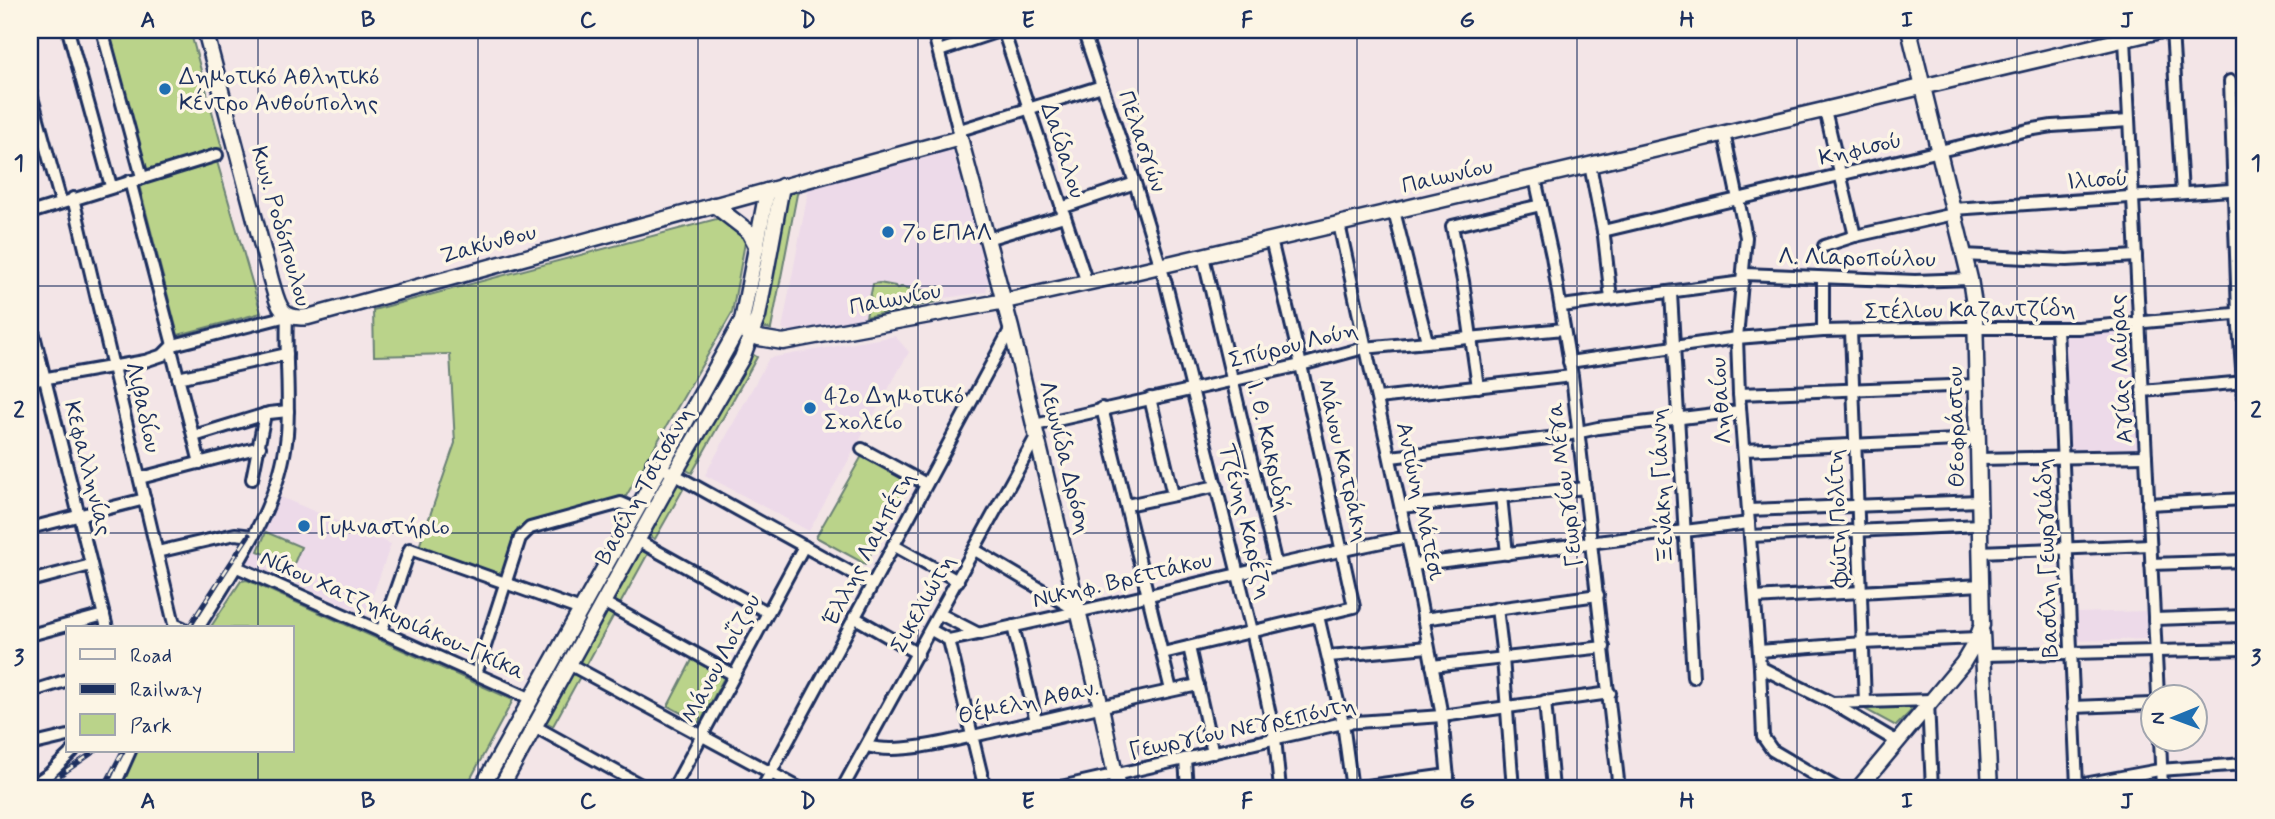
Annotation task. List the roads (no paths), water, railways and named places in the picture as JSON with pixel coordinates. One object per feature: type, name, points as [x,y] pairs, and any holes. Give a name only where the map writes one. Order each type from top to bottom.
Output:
[{"type":"street","points":[[68,30],[111,187]]},
{"type":"street","points":[[102,30],[178,378],[200,463]]},
{"type":"street","name":"Κων. Ροδόπουλου","points":[[199,626],[237,567],[273,491],[284,453],[288,411],[286,316],[271,280],[205,30]]},
{"type":"street","points":[[933,30],[960,134]]},
{"type":"street","points":[[939,51],[1002,30]]},
{"type":"street","name":"Δαίδαλου","points":[[1002,30],[1087,283]]},
{"type":"street","name":"Πελασγών","points":[[1083,30],[1160,266]]},
{"type":"street","name":"Θεοφράστου","points":[[1909,30],[1970,279],[1976,329],[1980,631],[1984,655],[1990,789]]},
{"type":"street","name":"Παιωνίου","points":[[745,332],[771,342],[790,341],[1087,283],[2164,30]]},
{"type":"street","points":[[2172,30],[2182,193]]},
{"type":"street","name":"Αγίας Λαύρας","points":[[2125,39],[2157,682]]},
{"type":"street","points":[[2230,81],[2240,190],[2245,412]]},
{"type":"street","name":"Ζακύνθου","points":[[30,381],[149,360],[172,347],[286,316],[308,317],[767,191],[960,134],[1028,108],[1102,86]]},
{"type":"street","points":[[30,90],[61,202]]},
{"type":"street","points":[[1825,110],[1855,236]]},
{"type":"street","name":"Κηφισού","points":[[1603,231],[2048,127],[2129,121]]},
{"type":"street","name":"Ληθαίου","points":[[1724,133],[1746,237],[1737,338],[1763,737],[1772,750],[1838,789]]},
{"type":"street","name":"Λεωνίδα Δρόση","points":[[960,134],[1005,300],[1117,782]]},
{"type":"street","points":[[30,213],[217,155]]},
{"type":"street","points":[[1590,165],[1603,231],[1611,299]]},
{"type":"street","name":"Γεωργίου Μέγα","points":[[1535,178],[1562,306],[1572,376],[1619,789]]},
{"type":"street","points":[[987,239],[1135,183]]},
{"type":"street","name":"Βασίλη Τσιτσάνη","points":[[745,332],[758,316],[782,186]]},
{"type":"street","name":"Ιλισού","points":[[1824,246],[1953,211],[2240,190]]},
{"type":"street","name":"Βασίλη Τσιτσάνη","points":[[491,788],[532,699],[662,468],[742,358],[746,311],[767,191]]},
{"type":"street","name":"Λιβαδίου","points":[[73,198],[157,552],[179,626]]},
{"type":"street","points":[[714,205],[749,232],[757,247]]},
{"type":"street","points":[[1478,387],[1452,226],[1541,205]]},
{"type":"street","points":[[1394,211],[1427,341]]},
{"type":"street","name":"Αντώνη Μάτεσι","points":[[1339,224],[1413,565],[1442,716],[1449,789]]},
{"type":"street","name":"Μάνου Κατράκη","points":[[1270,240],[1301,365],[1354,607],[1318,616]]},
{"type":"street","points":[[1963,255],[2067,260],[2136,256]]},
{"type":"street","name":"Ι. Θ. Κακριδή","points":[[1203,256],[1276,565]]},
{"type":"street","name":"Τζένης Καρέζη","points":[[1160,266],[1252,631],[1275,738],[1280,789]]},
{"type":"street","name":"Λ. Λιαροπούλου","points":[[1562,306],[1671,293],[1743,278],[1915,281],[1970,279]]},
{"type":"street","points":[[1823,278],[1823,331]]},
{"type":"street","name":"Ξενάκη Γιάννη","points":[[1671,293],[1693,677]]},
{"type":"street","name":"Στέλιου Καζαντζίδη","points":[[1569,362],[1737,338],[1823,331],[2057,328],[2139,324],[2242,313]]},
{"type":"street","name":"Κεφαλληνίας","points":[[30,319],[107,626]]},
{"type":"street","name":"Έλλης Λαμπέτη","points":[[762,789],[1011,328]]},
{"type":"street","name":"Βασίλη Γεωργιάδη","points":[[2057,328],[2077,786]]},
{"type":"street","name":"Σπύρου Λούη","points":[[1036,430],[1102,408],[1301,365],[1364,348],[1564,329]]},
{"type":"street","name":"Φώτη Πολίτη","points":[[1852,331],[1866,702]]},
{"type":"street","points":[[178,378],[287,354]]},
{"type":"street","points":[[1378,398],[1572,376]]},
{"type":"street","points":[[2142,391],[2244,382]]},
{"type":"street","points":[[1739,394],[1977,385]]},
{"type":"street","points":[[1150,398],[1173,495]]},
{"type":"street","points":[[1102,408],[1171,690]]},
{"type":"street","points":[[194,436],[265,414],[288,411]]},
{"type":"street","points":[[1391,457],[1740,411]]},
{"type":"street","points":[[252,479],[265,414]]},
{"type":"street","name":"Σικελιώτη","points":[[842,789],[975,550],[1036,430]]},
{"type":"street","points":[[1744,450],[1978,439]]},
{"type":"street","points":[[140,478],[260,447]]},
{"type":"street","points":[[862,449],[926,484]]},
{"type":"street","points":[[1979,459],[2146,456]]},
{"type":"street","points":[[662,468],[872,584]]},
{"type":"street","name":"Βασίλη Τσιτσάνη","points":[[491,788],[534,726],[638,540],[662,468]]},
{"type":"street","points":[[1127,505],[1217,486]]},
{"type":"street","points":[[1401,507],[1585,488]]},
{"type":"street","points":[[1501,496],[1507,554]]},
{"type":"street","points":[[30,528],[145,499]]},
{"type":"street","points":[[2148,504],[2245,499]]},
{"type":"street","points":[[1749,510],[1979,501]]},
{"type":"street","points":[[476,674],[520,538],[530,528],[621,503],[628,506]]},
{"type":"street","points":[[1413,565],[1749,523]]},
{"type":"street","points":[[1750,536],[1980,524]]},
{"type":"street","points":[[157,552],[235,534],[253,536]]},
{"type":"street","name":"Νικηφ. Βρεττάκου","points":[[949,640],[1407,537]]},
{"type":"street","points":[[638,540],[767,612]]},
{"type":"street","points":[[893,545],[958,581]]},
{"type":"street","points":[[1980,552],[2150,545]]},
{"type":"street","name":"Μάνου Λοΐζου","points":[[673,789],[804,546]]},
{"type":"street","points":[[381,632],[410,549],[581,610]]},
{"type":"street","points":[[975,550],[1079,612]]},
{"type":"street","points":[[2151,564],[2245,561]]},
{"type":"street","points":[[30,581],[91,565]]},
{"type":"street","name":"Νίκου Χατζηκυριάκου-Γκίκα","points":[[237,567],[532,699]]},
{"type":"street","points":[[1755,598],[1981,585]]},
{"type":"street","points":[[1423,619],[1598,595]]},
{"type":"street","points":[[603,603],[734,675]]},
{"type":"street","points":[[1497,608],[1513,789]]},
{"type":"street","points":[[940,614],[979,634]]},
{"type":"street","points":[[30,635],[104,615]]},
{"type":"street","points":[[1163,653],[1318,616],[1343,723],[1352,789],[1380,787],[1447,775]]},
{"type":"street","points":[[2154,619],[2245,616]]},
{"type":"street","points":[[854,617],[918,654]]},
{"type":"street","points":[[1013,626],[1036,721]]},
{"type":"street","points":[[931,630],[949,640],[985,789]]},
{"type":"street","points":[[1759,651],[1980,631]]},
{"type":"street","points":[[1858,789],[1963,663],[1980,631]]},
{"type":"street","points":[[1189,647],[1213,753]]},
{"type":"street","points":[[1329,656],[1428,647]]},
{"type":"street","points":[[1432,666],[1604,647]]},
{"type":"street","points":[[1984,655],[2245,649]]},
{"type":"street","points":[[569,664],[801,789]]},
{"type":"street","points":[[1760,667],[1832,703],[1896,741]]},
{"type":"street","points":[[30,692],[66,681]]},
{"type":"street","name":"Θέμελη Αθαν.","points":[[867,746],[896,749],[972,736],[1198,685]]},
{"type":"street","name":"Γεωργίου Νεγρεπόντη","points":[[1052,789],[1117,782],[1185,759],[1343,723],[1442,716],[1609,693]]},
{"type":"street","points":[[1545,701],[1553,789]]},
{"type":"street","points":[[1832,703],[1930,701]]},
{"type":"street","points":[[1930,701],[1932,789]]},
{"type":"street","points":[[2073,707],[2138,705]]},
{"type":"street","points":[[534,726],[648,789]]},
{"type":"street","points":[[30,745],[66,736]]},
{"type":"street","points":[[30,787],[49,774],[72,752]]},
{"type":"street","points":[[113,789],[130,752]]},
{"type":"street","points":[[2160,752],[2162,789]]},
{"type":"street","points":[[1185,759],[1186,789]]},
{"type":"street","points":[[2059,789],[2161,769],[2245,764]]},
{"type":"street","points":[[64,789],[70,786],[79,789]]},
{"type":"railway","points":[[189,626],[249,535]]},
{"type":"railway","points":[[40,789],[94,752]]},
{"type":"railway","points":[[103,789],[122,752]]},
{"type":"place","name":"Δημοτικό Αθλητικό Κέντρο Ανθούπολης","points":[[165,89]]},
{"type":"place","name":"7ο ΕΠΑΛ","points":[[888,232]]},
{"type":"place","name":"42ο Δημοτικό Σχολείο","points":[[810,408]]},
{"type":"place","name":"Γυμναστήριο","points":[[304,526]]}]
